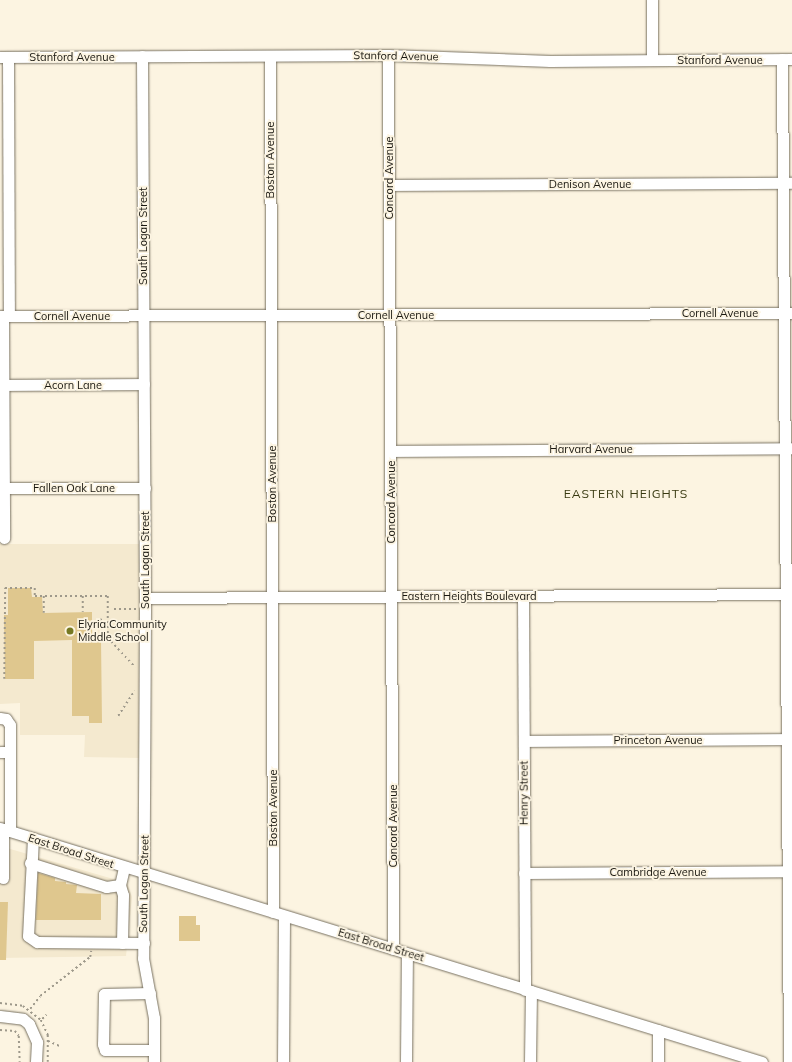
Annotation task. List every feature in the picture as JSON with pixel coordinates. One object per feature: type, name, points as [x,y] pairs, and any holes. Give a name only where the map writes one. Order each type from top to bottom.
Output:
[{"type":"street","points":[[652,0],[652,60]]},
{"type":"street","name":"Stanford Avenue","points":[[4,57],[388,55],[550,61],[787,59]]},
{"type":"street","name":"Concord Avenue","points":[[388,55],[393,949]]},
{"type":"street","name":"South Logan Street","points":[[142,56],[145,488],[145,874],[143,958],[154,1018],[154,1062]]},
{"type":"street","name":"Boston Avenue","points":[[270,56],[273,912]]},
{"type":"street","points":[[4,57],[4,538]]},
{"type":"street","points":[[787,59],[790,739],[789,1062]]},
{"type":"street","name":"Denison Avenue","points":[[389,185],[788,183]]},
{"type":"street","name":"Cornell Avenue","points":[[4,316],[788,312]]},
{"type":"street","name":"Acorn Lane","points":[[3,385],[144,384]]},
{"type":"street","name":"Harvard Avenue","points":[[390,451],[789,448]]},
{"type":"street","name":"Fallen Oak Lane","points":[[4,488],[145,488]]},
{"type":"street","name":"Eastern Heights Boulevard","points":[[145,598],[789,594]]},
{"type":"street","name":"Henry Street","points":[[523,596],[524,873],[530,1062]]},
{"type":"street","points":[[1,718],[9,721],[10,725],[5,752],[5,830],[3,878]]},
{"type":"street","name":"Princeton Avenue","points":[[524,741],[790,739]]},
{"type":"street","name":"East Broad Street","points":[[5,830],[124,868],[273,912],[762,1062]]},
{"type":"street","points":[[33,838],[30,863],[28,936],[37,942],[144,943]]},
{"type":"street","points":[[30,863],[106,887],[121,890]]},
{"type":"street","points":[[122,943],[121,890],[124,868]]},
{"type":"street","name":"Cambridge Avenue","points":[[524,873],[790,871]]},
{"type":"street","points":[[283,1062],[284,916]]},
{"type":"street","points":[[406,1062],[407,954]]},
{"type":"street","points":[[150,993],[104,994],[105,1050],[154,1050]]},
{"type":"street","points":[[0,1016],[23,1019],[30,1024],[37,1042],[36,1062]]},
{"type":"street","points":[[658,1030],[658,1062]]},
{"type":"path","points":[[4,679],[5,588],[35,588],[35,596],[108,596],[108,624],[110,641],[136,668]]},
{"type":"path","points":[[44,596],[44,612]]},
{"type":"path","points":[[83,596],[83,612]]},
{"type":"path","points":[[114,609],[136,609]]},
{"type":"path","points":[[100,619],[108,624]]},
{"type":"path","points":[[118,716],[136,688]]},
{"type":"path","points":[[30,1009],[40,996],[91,954]]},
{"type":"path","points":[[41,1020],[46,1016]]},
{"type":"path","points":[[0,1030],[17,1033],[20,1039],[20,1062]]},
{"type":"path","points":[[48,1041],[60,1046]]},
{"type":"shaded area","name":"Elyria Community Middle School","points":[[0,544],[139,544],[140,758],[84,757],[85,735],[20,735],[20,703],[0,704]]},
{"type":"shaded area","points":[[0,846],[127,883],[132,897],[126,956],[0,958]]},
{"type":"building","points":[[8,588],[31,588],[32,597],[42,597],[43,613],[92,612],[92,639],[101,639],[102,723],[89,723],[89,716],[72,716],[72,640],[34,641],[34,679],[5,679],[4,615],[8,615]]},
{"type":"building","points":[[38,873],[55,878],[55,881],[77,885],[76,893],[101,894],[101,920],[36,920]]},
{"type":"building","points":[[0,902],[8,902],[6,960],[0,960]]},
{"type":"building","points":[[179,916],[196,916],[196,925],[200,925],[200,941],[179,941]]},
{"type":"place","name":"Elyria Community Middle School","points":[[70,631]]},
{"type":"district","name":"EASTERN HEIGHTS","points":[[626,494]]}]
